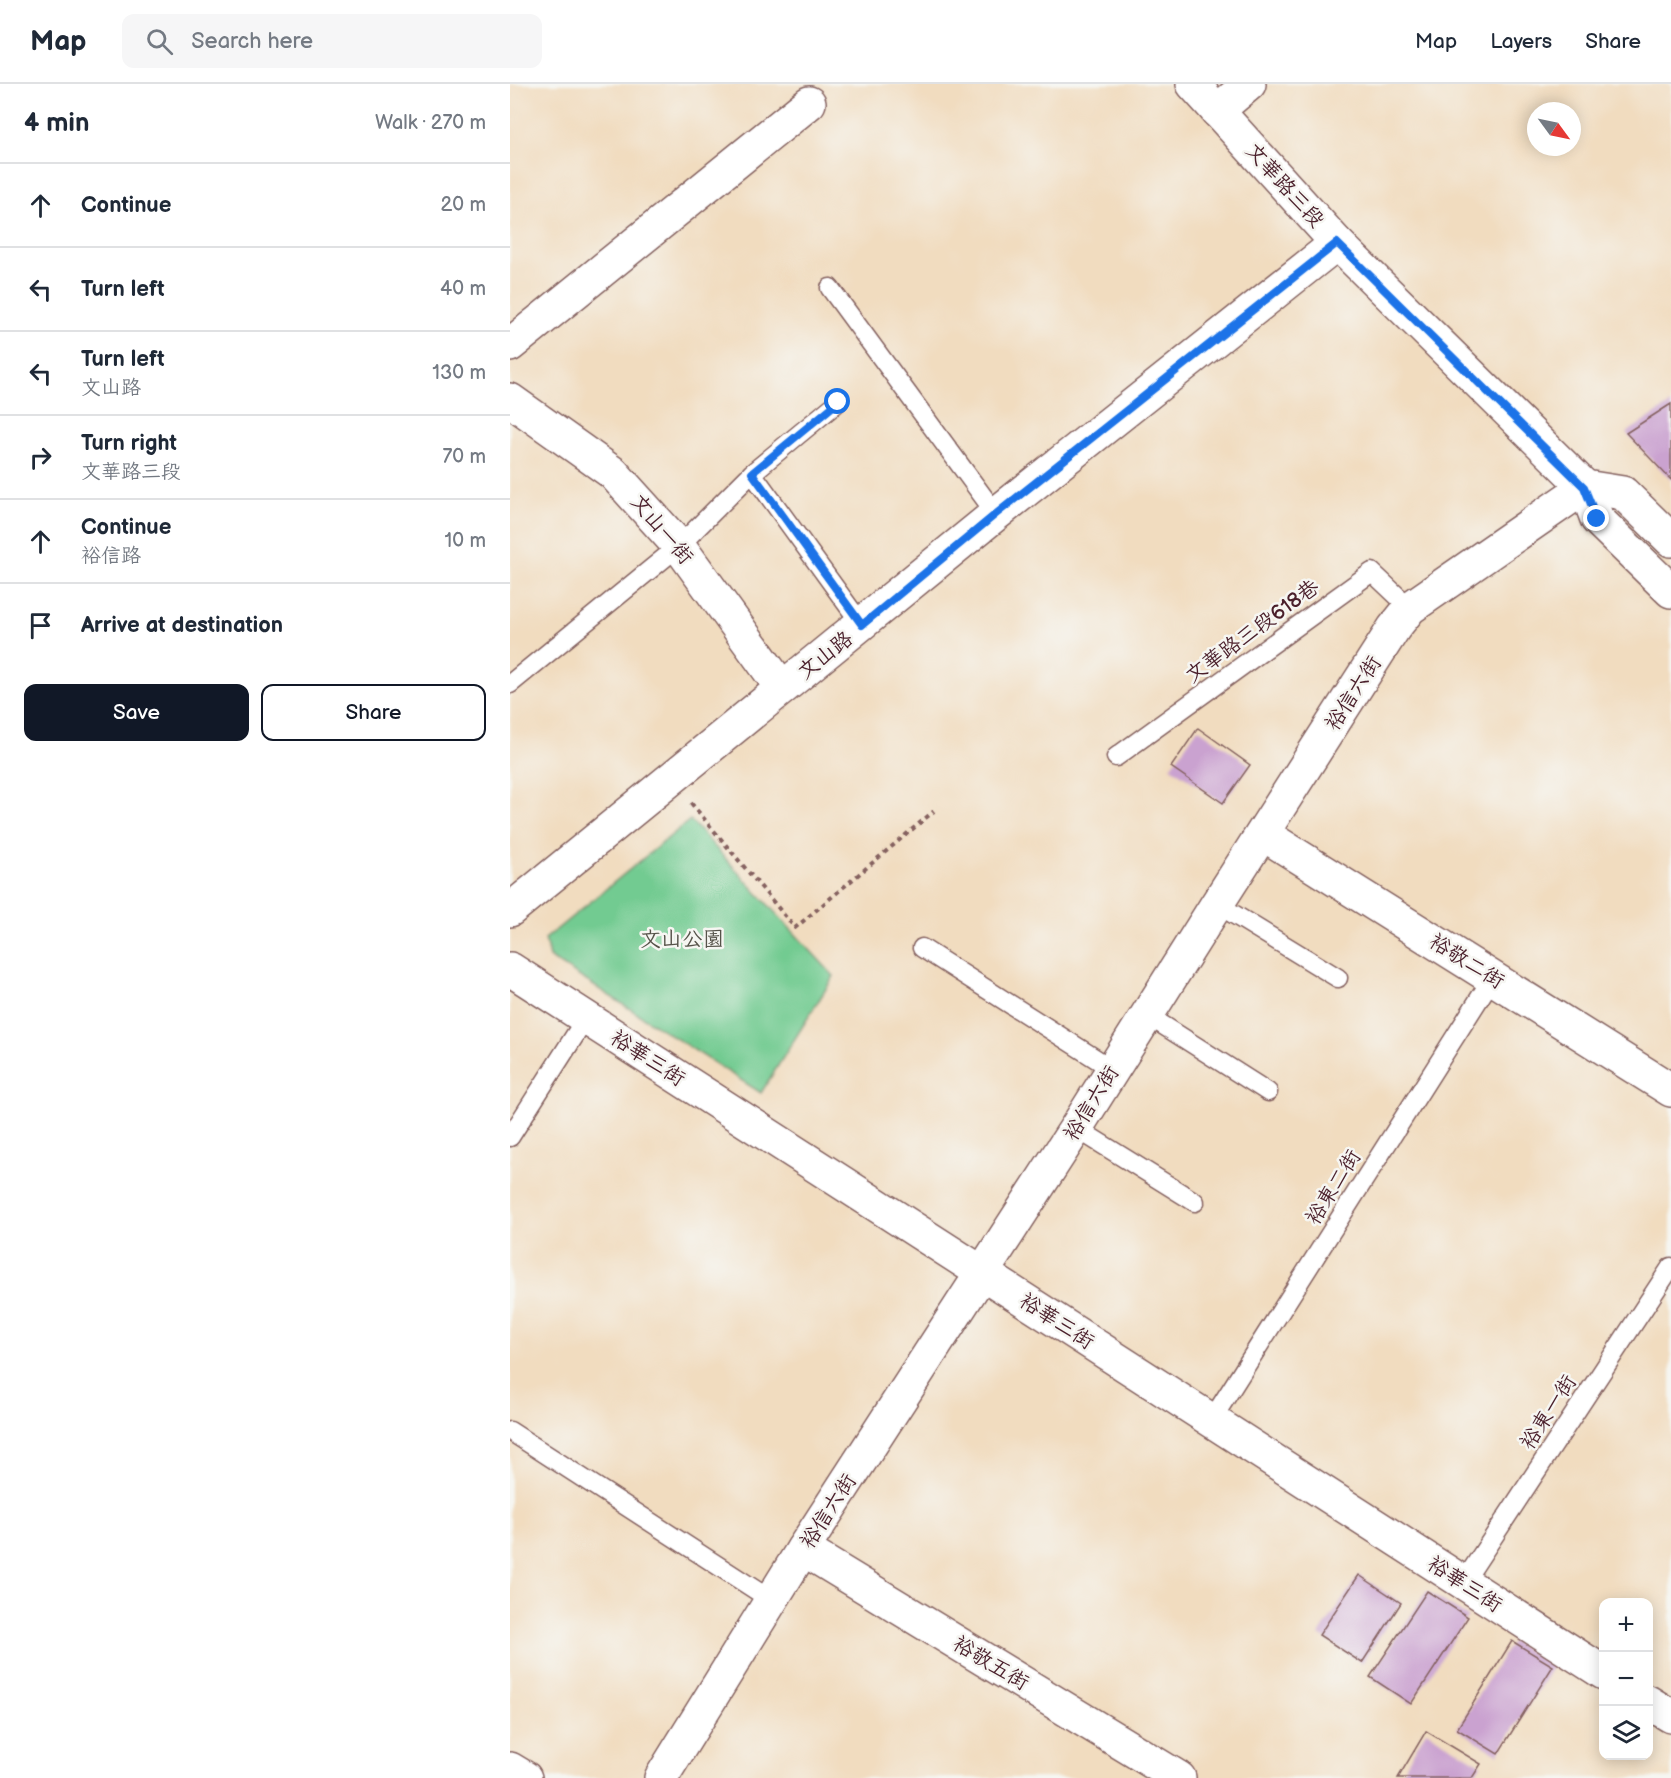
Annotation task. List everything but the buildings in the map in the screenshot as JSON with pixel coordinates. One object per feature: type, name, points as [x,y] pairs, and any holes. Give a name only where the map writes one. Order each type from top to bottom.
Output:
[{"type":"street","name":"文華路三段","points":[[1193,84],[1337,243],[1584,487]]},
{"type":"street","points":[[1217,111],[1249,84]]},
{"type":"street","points":[[510,345],[809,103]]},
{"type":"street","name":"文山路","points":[[510,910],[996,514],[1337,243]]},
{"type":"street","name":"文山一街","points":[[510,400],[613,473],[679,546],[782,688]]},
{"type":"street","points":[[1584,487],[1623,493],[1671,540]]},
{"type":"street","points":[[1584,487],[1597,519],[1671,591]]},
{"type":"street","name":"裕信六街","points":[[661,1778],[803,1549],[981,1271],[1076,1128],[1216,904],[1394,628],[1410,608],[1584,487]]},
{"type":"street","name":"裕敬二街","points":[[1263,834],[1671,1090]]},
{"type":"street","name":"裕華三街","points":[[510,969],[1599,1670]]},
{"type":"street","name":"裕敬五街","points":[[803,1549],[1179,1778]]},
{"type":"street","points":[[1653,1705],[1671,1716]]},
{"type":"street","points":[[510,1769],[525,1778]]},
{"type":"lane","points":[[830,288],[996,514]]},
{"type":"lane","points":[[510,684],[679,546],[752,473],[838,402]]},
{"type":"lane","points":[[752,473],[862,625]]},
{"type":"lane","name":"文華路三段618巷","points":[[1116,757],[1372,572],[1410,608]]},
{"type":"lane","points":[[1216,904],[1338,978]]},
{"type":"lane","points":[[922,948],[1112,1069]]},
{"type":"lane","name":"裕東二街","points":[[1211,1420],[1493,977]]},
{"type":"lane","points":[[1147,1015],[1268,1092]]},
{"type":"lane","points":[[510,1137],[585,1018]]},
{"type":"lane","points":[[1076,1128],[1195,1202]]},
{"type":"lane","name":"裕東一街","points":[[1463,1583],[1671,1267]]},
{"type":"lane","points":[[510,1431],[771,1600]]},
{"type":"path","points":[[671,780],[795,928],[934,811]]},
{"type":"green space","name":"文山公園","points":[[690,820],[834,976],[761,1093],[549,957],[545,939]]},
{"type":"route","points":[[838,402],[752,473],[862,625],[996,514],[1337,243],[1584,487],[1597,519]]}]
